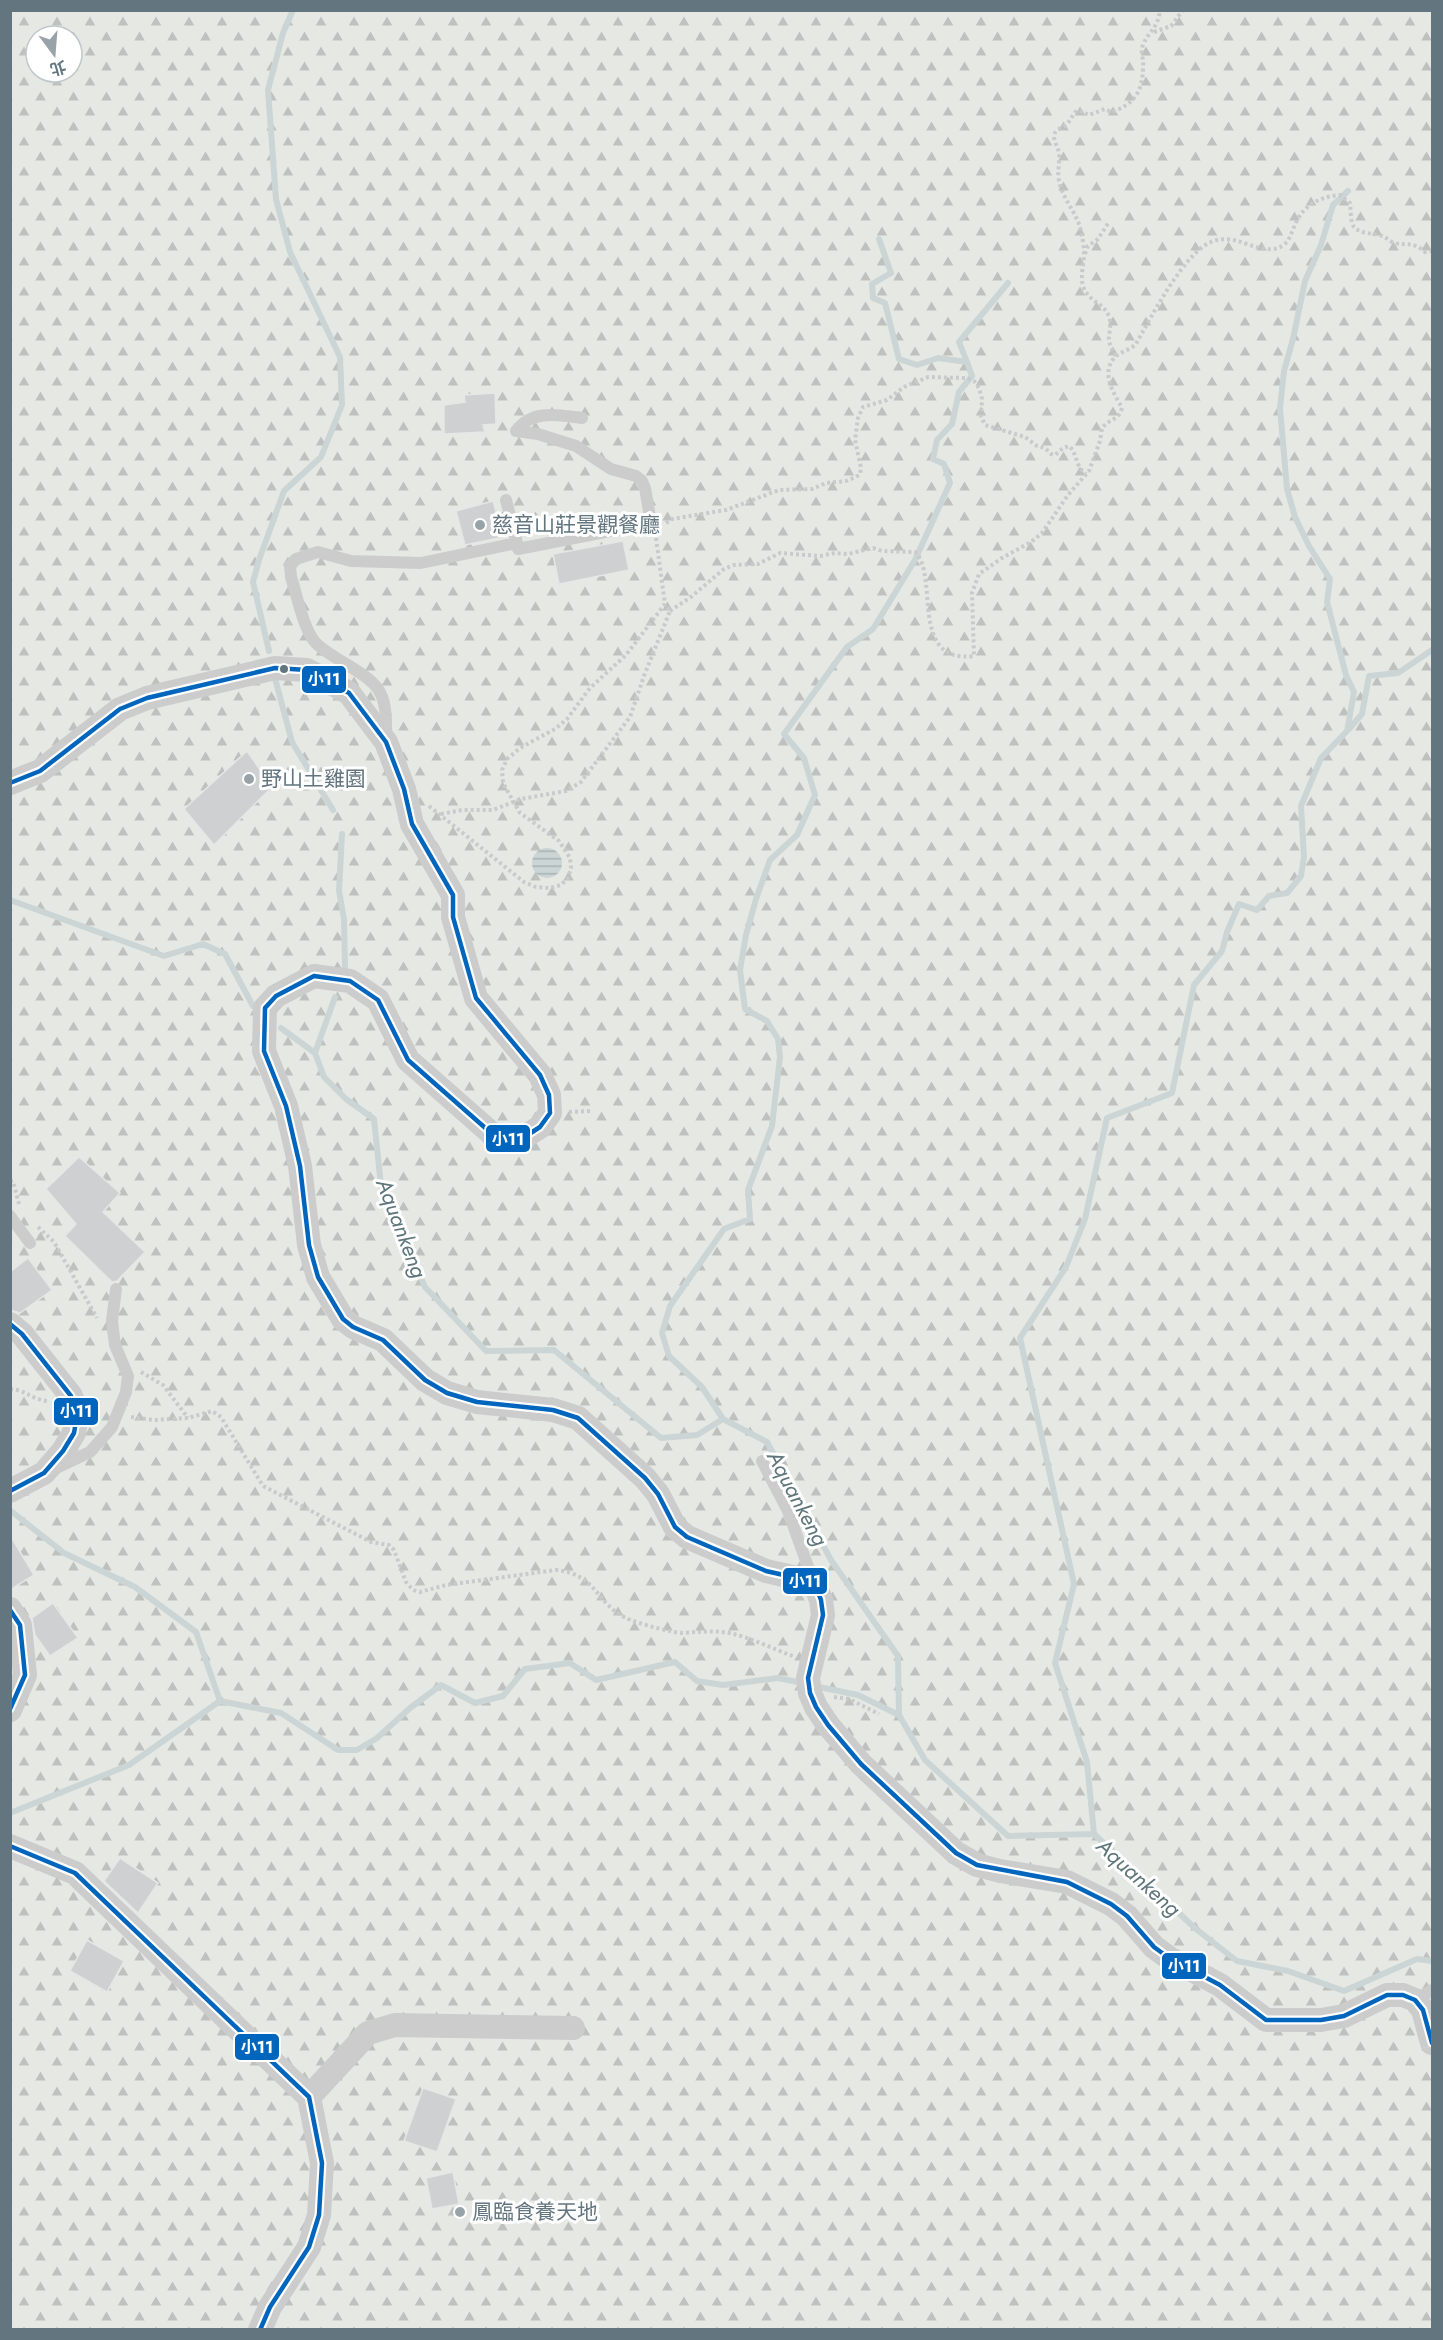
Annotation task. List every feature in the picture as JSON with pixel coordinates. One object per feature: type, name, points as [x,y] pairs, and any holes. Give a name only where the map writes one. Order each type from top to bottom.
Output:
[{"type":"street","points":[[10,783],[40,771],[120,709],[138,701],[275,668],[307,670],[350,693],[386,742],[404,789],[412,824],[453,896],[453,917],[476,998],[540,1075],[549,1095],[550,1113],[540,1127],[526,1136],[507,1139],[491,1133],[408,1060],[378,1000],[350,981],[314,976],[276,996],[265,1008],[264,1052],[286,1106],[300,1166],[309,1245],[318,1277],[343,1319],[353,1327],[383,1340],[425,1380],[447,1393],[477,1402],[553,1410],[578,1418],[645,1478],[658,1494],[675,1527],[687,1537],[766,1570],[801,1579],[816,1587],[823,1615],[808,1678],[810,1693],[828,1725],[861,1764],[956,1853],[976,1864],[1000,1871],[1067,1882],[1111,1904],[1127,1916],[1154,1947],[1169,1958],[1220,1985],[1266,2020],[1321,2020],[1344,2016],[1387,1995],[1424,1995],[1423,2010],[1432,2043]]},
{"type":"street","points":[[10,1324],[22,1334],[71,1396],[77,1415],[74,1432],[44,1473],[10,1491]]},
{"type":"street","points":[[10,1609],[20,1625],[25,1675],[10,1710]]},
{"type":"street","points":[[10,1846],[75,1873],[309,2097],[322,2163],[319,2216],[309,2247],[270,2307],[260,2330]]},
{"type":"street","points":[[309,2097],[368,2032],[395,2025],[573,2028]]},
{"type":"lane","points":[[506,500],[518,549],[651,523],[645,488],[636,476],[611,469],[576,446],[538,434],[516,431],[522,422],[546,414],[582,418]]},
{"type":"lane","points":[[386,742],[387,708],[380,690],[365,676],[322,649],[313,640],[306,625],[290,566],[296,559],[318,552],[351,561],[421,563],[517,543]]},
{"type":"lane","points":[[10,1216],[30,1243]]},
{"type":"lane","points":[[44,1473],[90,1452],[112,1427],[126,1392],[128,1376],[115,1344],[112,1321],[116,1289]]},
{"type":"lane","points":[[762,1461],[788,1510],[816,1587]]},
{"type":"path","points":[[1084,255],[1078,220],[1072,206],[1066,200],[1059,181],[1059,150],[1054,135],[1055,131],[1067,124],[1074,112],[1078,110],[1089,115],[1105,109],[1111,112],[1129,105],[1136,95],[1143,76],[1144,64],[1141,52],[1143,44],[1158,24],[1160,10]]},
{"type":"path","points":[[1152,33],[1171,26],[1183,10]]},
{"type":"path","points":[[441,814],[462,810],[486,811],[513,802],[573,788],[588,774],[630,717],[670,611],[691,597],[724,569],[734,565],[758,564],[780,553],[820,556],[835,553],[848,554],[873,548],[882,551],[915,552],[921,558],[926,607],[934,637],[943,649],[952,655],[974,656],[972,593],[980,574],[1042,533],[1068,495],[1086,474],[1100,441],[1102,428],[1121,414],[1122,408],[1111,391],[1108,379],[1111,365],[1116,356],[1130,350],[1136,344],[1164,295],[1196,253],[1209,242],[1221,238],[1265,249],[1282,246],[1290,238],[1296,220],[1313,202],[1326,196],[1340,195],[1350,203],[1356,229],[1382,236],[1394,243],[1407,242],[1419,246],[1425,252],[1432,251]]},
{"type":"path","points":[[1109,222],[1098,239],[1088,246],[1081,274],[1089,299],[1108,314],[1109,346],[1116,356]]},
{"type":"path","points":[[662,525],[672,519],[726,510],[779,490],[812,489],[826,483],[846,481],[856,477],[860,474],[861,468],[855,440],[858,418],[863,407],[887,400],[904,387],[928,377],[966,378],[974,381],[982,399],[981,416],[985,425],[1025,437],[1051,454],[1069,446],[1074,453],[1078,467],[1086,474]]},
{"type":"path","points":[[656,538],[665,604],[670,611]]},
{"type":"path","points":[[404,789],[441,814],[524,882],[536,887],[550,888],[561,885],[568,878],[571,868],[570,858],[565,848],[520,813],[503,783],[502,770],[507,759],[520,748],[555,729],[567,719],[590,688],[627,655],[665,604]]},
{"type":"path","points":[[10,1181],[13,1181],[19,1205]]},
{"type":"path","points":[[35,1226],[42,1229],[54,1242],[102,1327],[115,1344],[128,1353],[141,1372],[163,1385],[188,1418]]},
{"type":"path","points":[[112,1427],[122,1416],[154,1420],[188,1418],[212,1411],[221,1417],[263,1486],[341,1528],[371,1542],[389,1545],[394,1550],[406,1582],[413,1590],[420,1592],[556,1570],[572,1572],[584,1579],[625,1618],[669,1632],[683,1633],[701,1630],[730,1633],[793,1656],[812,1659]]},
{"type":"path","points":[[810,1693],[849,1699],[879,1714]]},
{"type":"green space","points":[[11,11],[1432,11],[1432,2329],[11,2329]]},
{"type":"shaded area","points":[[547,848],[558,852],[562,863],[558,874],[547,878],[536,874],[532,863],[536,852]]},
{"type":"building","points":[[495,393],[496,424],[483,425],[485,432],[444,434],[444,405],[465,402],[464,395]]},
{"type":"building","name":"慈音山莊景觀餐廳","points":[[493,501],[503,537],[465,545],[456,511]]},
{"type":"building","points":[[623,541],[629,570],[559,584],[553,554]]},
{"type":"building","points":[[247,751],[272,787],[214,845],[184,809]]},
{"type":"building","points":[[79,1157],[120,1193],[103,1212],[145,1252],[117,1281],[112,1282],[65,1236],[76,1224],[46,1189]]},
{"type":"building","points":[[28,1258],[52,1290],[20,1313],[10,1310],[10,1272]]},
{"type":"building","points":[[10,1535],[34,1575],[10,1590]]},
{"type":"building","points":[[53,1603],[78,1638],[50,1656],[35,1635],[32,1618]]},
{"type":"building","points":[[120,1858],[158,1883],[138,1913],[104,1881]]},
{"type":"building","points":[[87,1940],[124,1961],[107,1992],[70,1971]]},
{"type":"building","points":[[423,2088],[456,2099],[437,2152],[404,2141]]},
{"type":"building","points":[[453,2172],[459,2204],[432,2209],[426,2178]]},
{"type":"waterway","points":[[269,651],[253,582],[259,560],[284,491],[321,457],[342,405],[340,357],[290,252],[276,199],[268,90],[283,33],[293,10]]},
{"type":"waterway","points":[[1094,1834],[1087,1762],[1055,1663],[1074,1584],[1020,1338],[1066,1267],[1085,1219],[1107,1118],[1172,1093],[1194,985],[1222,951],[1239,904],[1257,910],[1269,896],[1287,893],[1301,876],[1304,857],[1301,806],[1321,758],[1347,731],[1354,692],[1346,675],[1327,602],[1330,579],[1309,546],[1295,517],[1287,489],[1280,408],[1284,371],[1305,281],[1321,245],[1333,205],[1348,191]]},
{"type":"waterway","points":[[723,1419],[702,1387],[669,1356],[662,1333],[670,1306],[724,1229],[750,1219],[748,1190],[772,1126],[780,1057],[778,1039],[767,1021],[745,1009],[740,970],[746,935],[770,860],[797,835],[815,795],[804,758],[784,734],[847,647],[873,629],[915,560],[950,483],[944,464],[933,459],[937,440],[952,424],[959,392],[972,376],[967,362],[938,358],[917,365],[899,359],[885,303],[873,298],[872,284],[891,273],[879,239]]},
{"type":"waterway","points":[[967,362],[959,342],[1008,283]]},
{"type":"waterway","points":[[1349,729],[1362,714],[1369,676],[1398,673],[1432,650]]},
{"type":"waterway","points":[[276,682],[292,742],[333,810]]},
{"type":"waterway","points":[[342,834],[339,891],[344,919],[345,968]]},
{"type":"waterway","name":"Aquankeng","points":[[10,900],[164,956],[203,944],[225,954],[253,1006]]},
{"type":"waterway","points":[[315,1053],[335,997]]},
{"type":"waterway","name":"Aquankeng","points":[[281,1028],[315,1053],[324,1077],[346,1099],[374,1119],[381,1186],[425,1287],[486,1351],[554,1350],[661,1438],[697,1435],[723,1419],[767,1442],[831,1560],[898,1656],[899,1715],[925,1760],[1008,1836],[1094,1834],[1196,1929],[1237,1961],[1288,1971],[1344,1991],[1417,1959],[1432,1961]]},
{"type":"waterway","points":[[11,1511],[64,1553],[135,1587],[196,1632],[220,1701]]},
{"type":"waterway","points":[[10,1813],[129,1765],[220,1701],[281,1713],[338,1750],[357,1750],[377,1738],[410,1708],[441,1685],[475,1703],[503,1696],[525,1669],[570,1663],[596,1680],[675,1662],[697,1681],[723,1685],[778,1678],[798,1682]]},
{"type":"waterway","points":[[819,1687],[858,1695],[899,1715]]},
{"type":"transit line","name":"小11","points":[[10,783],[40,771],[120,709],[147,698],[275,668],[307,670],[349,693],[386,742],[404,789],[412,824],[453,895],[453,917],[476,998],[540,1075],[549,1095],[550,1113],[540,1127],[526,1136],[507,1139],[491,1133],[408,1060],[378,1000],[350,981],[314,976],[276,996],[265,1008],[264,1051],[286,1106],[300,1166],[309,1245],[318,1277],[343,1319],[353,1327],[383,1340],[425,1380],[447,1393],[477,1402],[553,1410],[578,1418],[645,1478],[658,1494],[675,1527],[687,1537],[766,1571],[801,1579],[816,1587],[823,1615],[808,1678],[810,1693],[816,1707],[861,1764],[956,1853],[977,1865],[1067,1882],[1111,1904],[1127,1916],[1154,1947],[1169,1958],[1220,1985],[1266,2020],[1321,2020],[1344,2016],[1387,1995],[1403,1995],[1415,2000],[1423,2010],[1432,2043]]},
{"type":"transit line","name":"小11","points":[[10,1324],[22,1334],[71,1396],[77,1415],[74,1433],[63,1451],[44,1473],[10,1491]]},
{"type":"transit line","name":"小11","points":[[10,1610],[20,1625],[25,1675],[10,1709]]},
{"type":"transit line","name":"小11","points":[[10,1846],[75,1873],[309,2097],[322,2163],[319,2215],[309,2247],[270,2307],[260,2330]]},
{"type":"place","name":"慈音山莊景觀餐廳","points":[[480,525]]},
{"type":"place","name":"野山土雞園","points":[[249,779]]},
{"type":"place","name":"鳳臨食養天地","points":[[460,2212]]}]
